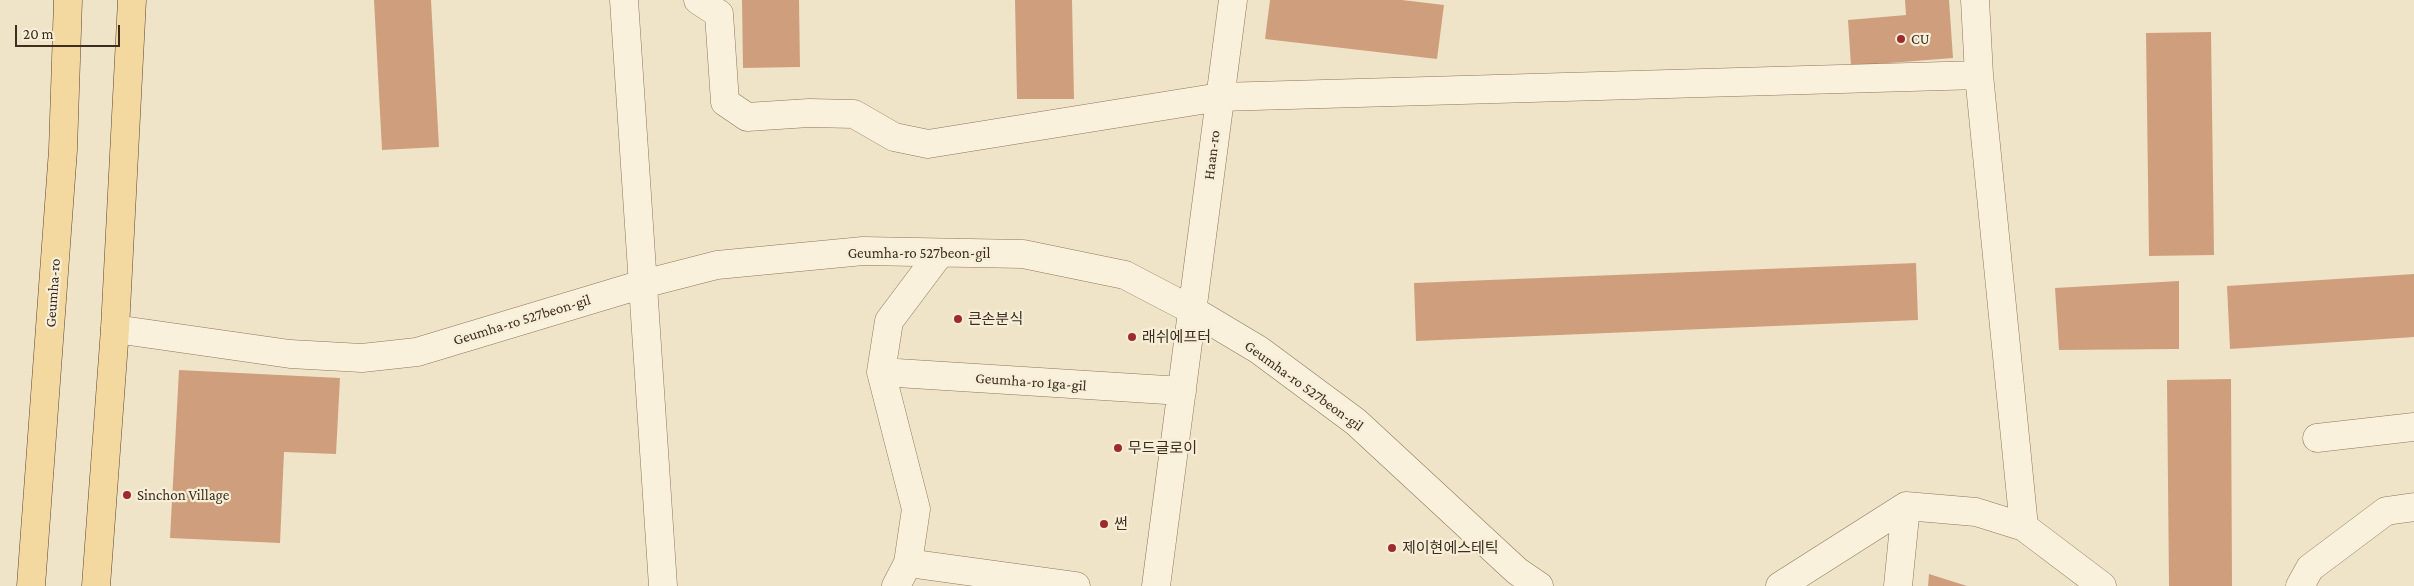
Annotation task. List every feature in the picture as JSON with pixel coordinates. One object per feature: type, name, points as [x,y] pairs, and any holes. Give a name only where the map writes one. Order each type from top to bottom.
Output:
[{"type":"main road","name":"Geumha-ro","points":[[31,586],[64,150],[68,0]]},
{"type":"main road","points":[[96,586],[116,329],[132,0]]},
{"type":"street","points":[[55,0],[67,37]]},
{"type":"street","points":[[624,0],[663,586]]},
{"type":"street","points":[[698,0],[718,14],[725,102],[747,118],[809,113],[854,114],[894,137],[928,144],[1220,97],[1979,75]]},
{"type":"street","name":"Haan-ro","points":[[1156,586],[1232,0]]},
{"type":"street","points":[[1975,0],[1979,75],[2024,527]]},
{"type":"street","name":"Geumha-ro 527beon-gil","points":[[116,329],[290,354],[362,358],[417,352],[644,284],[717,265],[863,251],[1023,254],[1125,275],[1192,310],[1259,350],[1356,422],[1516,570],[1539,586]]},
{"type":"street","points":[[940,253],[889,321],[881,372],[916,509],[902,575],[1076,586]]},
{"type":"street","name":"Geumha-ro 1ga-gil","points":[[881,372],[1182,391]]},
{"type":"street","points":[[2317,438],[2414,427]]},
{"type":"street","points":[[1898,586],[1906,506]]},
{"type":"street","points":[[1780,586],[1906,506],[1976,512],[2024,527],[2102,586]]},
{"type":"street","points":[[2300,586],[2310,568],[2386,511],[2414,507]]},
{"type":"building","points":[[374,0],[431,0],[439,147],[382,150]]},
{"type":"building","points":[[742,0],[799,0],[800,67],[743,68]]},
{"type":"building","points":[[1015,0],[1072,0],[1074,99],[1017,99]]},
{"type":"building","points":[[1270,0],[1402,0],[1444,5],[1437,59],[1265,39]]},
{"type":"building","name":"CU","points":[[1905,0],[1949,0],[1953,58],[1851,66],[1848,20],[1906,15]]},
{"type":"building","points":[[2211,32],[2214,255],[2149,256],[2146,33]]},
{"type":"building","points":[[1916,263],[1918,320],[1416,341],[1414,283]]},
{"type":"building","points":[[2414,274],[2414,337],[2230,349],[2227,286]]},
{"type":"building","points":[[2179,281],[2179,349],[2059,350],[2055,288]]},
{"type":"building","points":[[179,370],[340,378],[336,454],[284,452],[280,543],[170,538]]},
{"type":"building","points":[[2231,379],[2232,586],[2169,586],[2167,380]]},
{"type":"building","points":[[1929,574],[1967,586],[1928,586]]},
{"type":"place","name":"CU","points":[[1901,39]]},
{"type":"place","name":"큰손분식","points":[[958,319]]},
{"type":"place","name":"래쉬에프터","points":[[1132,337]]},
{"type":"place","name":"무드글로이","points":[[1118,448]]},
{"type":"place","name":"Sinchon Village","points":[[127,495]]},
{"type":"place","name":"썬","points":[[1104,524]]},
{"type":"place","name":"제이현에스테틱","points":[[1392,548]]}]
